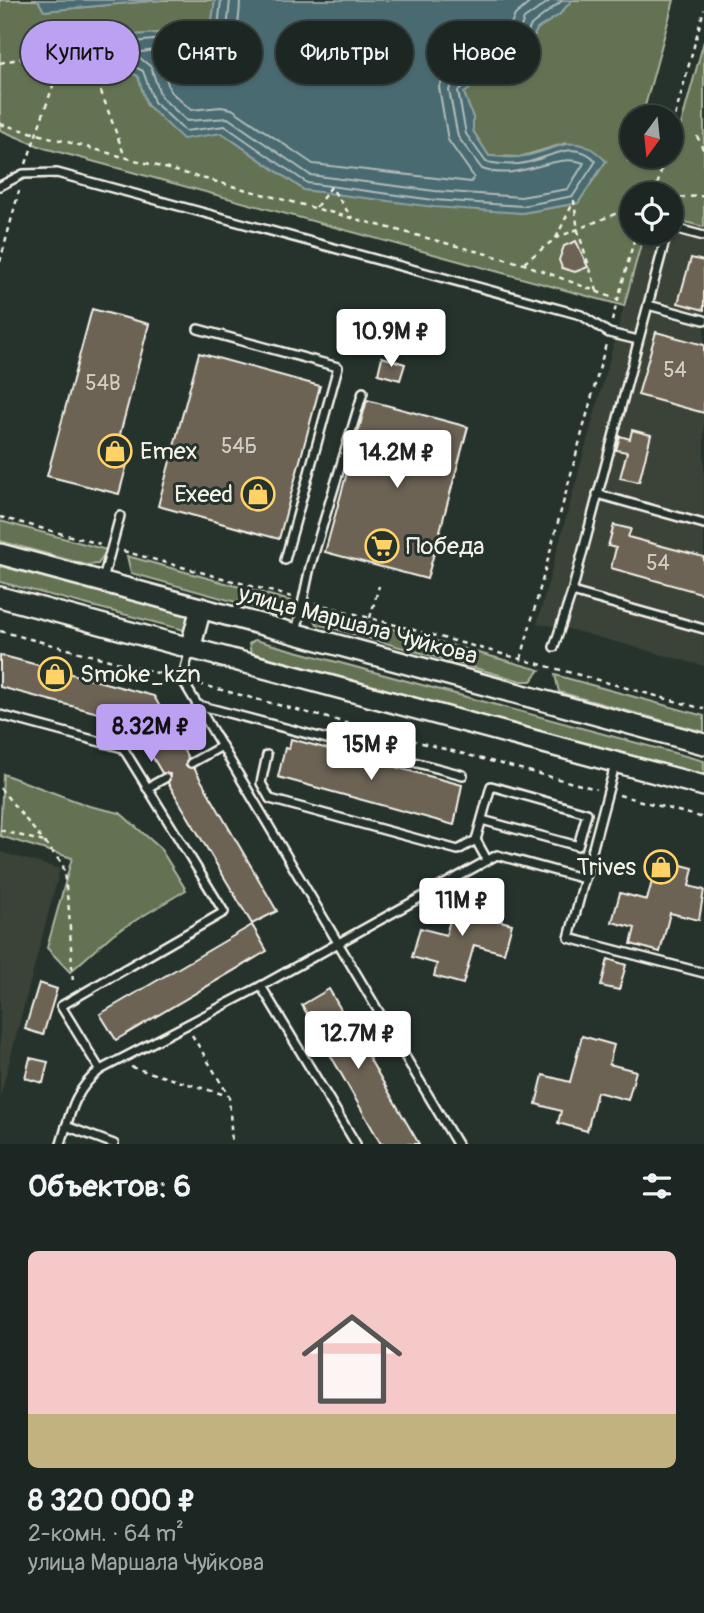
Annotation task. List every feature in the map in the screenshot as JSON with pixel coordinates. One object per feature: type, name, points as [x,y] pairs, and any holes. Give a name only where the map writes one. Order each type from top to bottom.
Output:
[{"type":"main road","name":"улица Маршала Чуйкова","points":[[0,554],[704,744]]},
{"type":"main road","points":[[0,597],[704,786]]},
{"type":"main road","points":[[190,649],[201,608]]},
{"type":"lane","points":[[0,186],[23,174],[57,173],[581,315],[609,333],[638,340]]},
{"type":"lane","points":[[683,230],[704,236]]},
{"type":"lane","points":[[554,647],[572,592],[664,245]]},
{"type":"lane","points":[[648,305],[704,320]]},
{"type":"lane","points":[[198,329],[338,367],[285,560]]},
{"type":"lane","points":[[296,634],[301,600],[363,392]]},
{"type":"lane","points":[[597,494],[704,524]]},
{"type":"lane","points":[[102,581],[120,516]]},
{"type":"lane","points":[[572,592],[704,629]]},
{"type":"lane","points":[[190,649],[182,679],[457,1144]]},
{"type":"lane","points":[[198,705],[463,775]]},
{"type":"lane","points":[[0,715],[123,748],[224,912],[61,1006],[100,1070]]},
{"type":"lane","points":[[191,763],[222,747]]},
{"type":"lane","points":[[267,755],[261,782],[270,799],[458,850],[476,840]]},
{"type":"lane","points":[[616,762],[569,938],[704,973]]},
{"type":"lane","points":[[147,788],[165,778]]},
{"type":"lane","points":[[481,820],[578,846],[587,813],[491,786],[481,820],[476,840],[487,860]]},
{"type":"lane","points":[[61,1144],[72,1101],[85,1082],[100,1070],[261,986],[487,860],[497,855],[585,879]]},
{"type":"lane","points":[[261,986],[356,1144]]},
{"type":"lane","points":[[66,1126],[114,1144]]},
{"type":"path","points":[[678,105],[704,9]]},
{"type":"path","points":[[0,63],[21,58]]},
{"type":"path","points":[[0,262],[34,133],[52,84]]},
{"type":"path","points":[[98,84],[125,157]]},
{"type":"path","points":[[0,124],[524,264],[619,300]]},
{"type":"path","points":[[696,136],[704,151]]},
{"type":"path","points":[[316,208],[331,187],[352,218]]},
{"type":"path","points":[[683,197],[704,196]]},
{"type":"path","points":[[556,238],[574,201],[578,231],[597,291]]},
{"type":"path","points":[[524,264],[556,238],[620,212]]},
{"type":"path","points":[[521,659],[633,245]]},
{"type":"path","points":[[0,517],[704,709]]},
{"type":"path","points":[[370,618],[379,586]]},
{"type":"path","points":[[0,631],[704,818]]},
{"type":"path","points":[[0,788],[62,866],[69,910],[73,999]]},
{"type":"path","points":[[0,830],[44,842]]},
{"type":"path","points":[[186,1026],[229,1096],[232,1144]]},
{"type":"path","points":[[116,1062],[229,1096]]},
{"type":"shaded area","points":[[683,221],[704,227],[704,666],[561,627],[537,624],[641,245],[683,245]]},
{"type":"shaded area","points":[[0,852],[60,869],[0,1097]]},
{"type":"green space","points":[[0,0],[38,0],[44,11],[161,0],[215,0],[212,21],[153,21],[153,33],[139,35],[139,21],[21,21],[21,84],[139,84],[139,79],[147,106],[222,133],[304,190],[522,213],[578,203],[606,161],[566,143],[520,157],[489,156],[473,131],[473,118],[464,93],[476,84],[540,84],[540,27],[559,15],[572,0],[674,0],[645,105],[620,105],[620,168],[683,168],[683,117],[704,41],[704,227],[683,221],[683,182],[620,182],[620,245],[641,245],[624,306],[44,148],[0,130]]},
{"type":"green space","points":[[0,521],[107,550],[98,564],[87,565],[0,541]]},
{"type":"green space","points":[[127,556],[291,601],[282,612],[272,612],[131,573]]},
{"type":"green space","points":[[0,566],[188,616],[187,629],[0,582]]},
{"type":"green space","points":[[313,607],[540,670],[531,681],[521,681],[317,624],[313,617]]},
{"type":"green space","points":[[255,640],[704,761],[704,775],[251,653],[249,644]]},
{"type":"green space","points":[[555,675],[704,716],[704,732],[559,692]]},
{"type":"green space","points":[[3,774],[89,806],[120,813],[160,848],[186,890],[113,934],[70,972],[47,948],[72,858],[0,836]]},
{"type":"water","points":[[38,0],[161,0],[44,11]]},
{"type":"water","points":[[215,0],[572,0],[559,15],[540,27],[540,21],[427,21],[427,84],[476,84],[464,93],[473,118],[473,131],[489,156],[518,157],[573,144],[584,145],[606,161],[578,203],[522,213],[434,207],[304,190],[222,133],[183,139],[147,105],[139,79],[139,35],[153,33],[153,84],[262,84],[262,21],[212,21]]},
{"type":"building","points":[[576,241],[588,267],[575,272],[562,268],[559,260],[564,246]]},
{"type":"building","points":[[691,258],[704,261],[704,310],[678,303]]},
{"type":"building","points":[[92,309],[149,324],[118,442],[132,446],[119,494],[47,476]]},
{"type":"building","points":[[656,332],[704,345],[704,413],[638,395]]},
{"type":"building","points":[[199,353],[320,386],[279,539],[158,506]]},
{"type":"building","points":[[382,357],[405,364],[400,380],[378,374]]},
{"type":"building","points":[[367,400],[468,427],[427,579],[325,552]]},
{"type":"building","points":[[632,430],[651,435],[639,482],[620,478],[627,452],[616,450],[620,436],[630,439]]},
{"type":"building","points":[[614,525],[631,529],[628,537],[704,557],[704,594],[611,568],[616,548],[608,546]]},
{"type":"building","points":[[0,655],[154,696],[188,758],[186,766],[194,768],[277,911],[252,924],[168,783],[170,774],[162,773],[132,722],[0,687]]},
{"type":"building","points":[[291,739],[462,785],[454,825],[278,777],[285,748],[289,749]]},
{"type":"building","points":[[658,859],[693,868],[689,886],[704,890],[699,920],[670,913],[660,952],[631,944],[635,928],[612,922],[620,893],[647,900]]},
{"type":"building","points":[[458,890],[490,898],[485,917],[512,924],[504,953],[474,945],[463,984],[434,976],[437,964],[412,957],[420,928],[446,935]]},
{"type":"building","points":[[252,925],[267,951],[116,1040],[100,1014]]},
{"type":"building","points":[[608,959],[626,965],[619,990],[601,986]]},
{"type":"building","points":[[39,983],[57,989],[43,1035],[25,1029]]},
{"type":"building","points":[[329,989],[419,1144],[381,1144],[302,1005]]},
{"type":"building","points":[[582,1036],[614,1045],[609,1064],[636,1071],[628,1100],[597,1092],[587,1131],[558,1123],[561,1111],[536,1104],[543,1075],[570,1082]]},
{"type":"building","points":[[30,1058],[48,1062],[43,1083],[25,1078]]},
{"type":"place","name":"Emex","points":[[115,451]]},
{"type":"place","name":"Exeed","points":[[258,494]]},
{"type":"place","name":"Победа","points":[[382,546]]},
{"type":"place","name":"Smoke_kzn","points":[[55,674]]},
{"type":"place","name":"Trives","points":[[661,867]]}]
